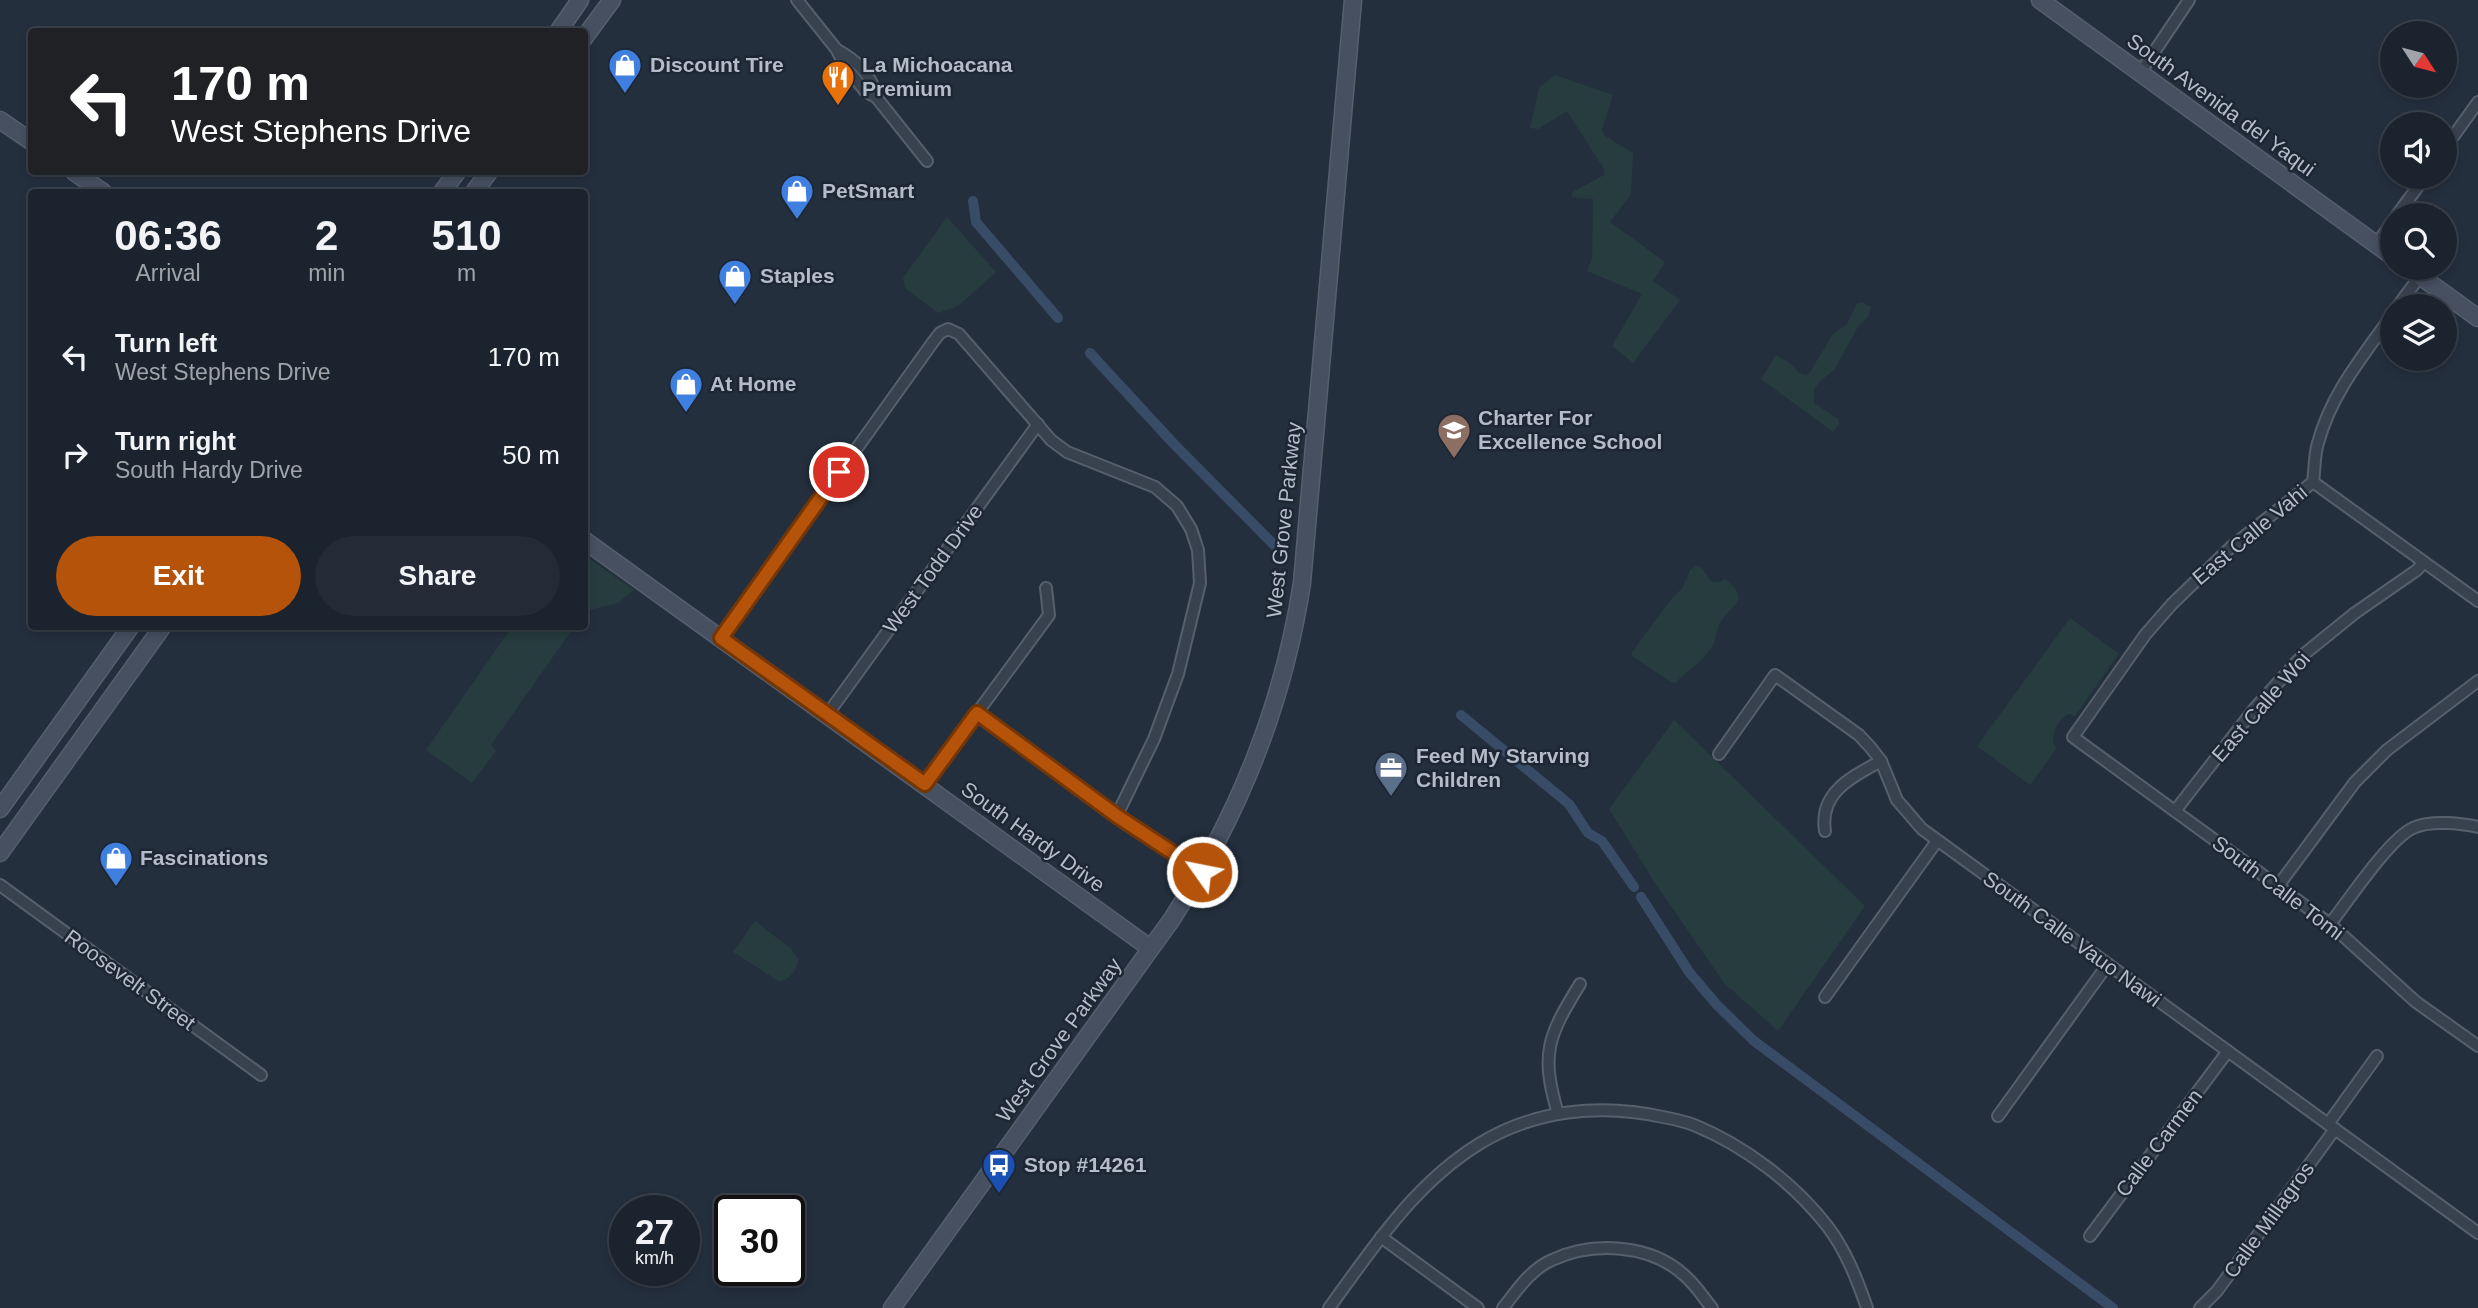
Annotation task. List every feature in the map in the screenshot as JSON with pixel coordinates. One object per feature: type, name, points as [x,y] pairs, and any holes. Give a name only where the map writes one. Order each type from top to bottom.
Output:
[{"type":"street","points":[[561,28],[580,0]]},
{"type":"street","points":[[588,33],[612,0]]},
{"type":"street","points":[[797,0],[838,50],[845,66],[864,91],[876,97],[927,161]]},
{"type":"street","name":"West Grove Parkway","points":[[892,1308],[1202,872],[1236,807],[1265,734],[1288,655],[1303,574],[1353,0]]},
{"type":"street","name":"South Avenida del Yaqui","points":[[2040,0],[2380,247]]},
{"type":"street","points":[[2140,73],[2189,0]]},
{"type":"street","points":[[2457,131],[2478,102]]},
{"type":"street","points":[[0,120],[28,139]]},
{"type":"street","points":[[78,175],[99,189]]},
{"type":"street","points":[[2376,244],[2380,238]]},
{"type":"street","points":[[2426,280],[2478,318]]},
{"type":"street","points":[[721,638],[933,342],[948,329],[959,334],[1051,440],[1067,453],[1155,487],[1177,506],[1191,529],[1198,550],[1200,583],[1178,674],[1154,739],[1117,816]]},
{"type":"street","name":"East Calle Vahi","points":[[2073,737],[2146,635],[2172,604],[2231,547],[2313,482],[2317,446],[2327,415],[2341,386],[2380,332]]},
{"type":"street","name":"West Todd Drive","points":[[827,715],[1038,424]]},
{"type":"street","points":[[2313,482],[2478,601]]},
{"type":"street","name":"South Hardy Drive","points":[[588,543],[1150,948]]},
{"type":"street","name":"East Calle Woi","points":[[2175,811],[2255,708],[2303,655],[2424,562]]},
{"type":"street","points":[[925,784],[1049,615],[1046,588]]},
{"type":"street","points":[[0,809],[128,630]]},
{"type":"street","points":[[0,853],[160,630]]},
{"type":"street","name":"South Calle Vauo Nawi","points":[[1719,754],[1775,675],[1858,735],[1881,761],[1897,800],[1922,829],[1937,841],[2478,1233]]},
{"type":"street","points":[[2278,886],[2355,782],[2387,750],[2478,681]]},
{"type":"street","points":[[977,713],[1117,816],[1202,872]]},
{"type":"street","name":"South Calle Tomi","points":[[2073,737],[2330,924],[2416,1002],[2478,1046]]},
{"type":"street","points":[[1825,831],[1822,815],[1833,794],[1847,780],[1881,761]]},
{"type":"street","points":[[2330,924],[2389,848],[2413,828],[2444,823],[2478,827]]},
{"type":"street","points":[[1825,997],[1937,841]]},
{"type":"street","name":"Roosevelt Street","points":[[0,885],[261,1075]]},
{"type":"street","points":[[1998,1116],[2108,964]]},
{"type":"street","points":[[1558,1114],[1549,1082],[1548,1060],[1552,1034],[1580,984]]},
{"type":"street","name":"Calle Carmen","points":[[2090,1236],[2228,1051]]},
{"type":"street","name":"Calle Millagros","points":[[2200,1308],[2217,1291],[2332,1126],[2377,1056]]},
{"type":"street","points":[[1329,1308],[1410,1201],[1454,1161],[1523,1121],[1599,1108],[1637,1111],[1692,1124],[1734,1145],[1790,1185],[1828,1227],[1853,1268],[1867,1308]]},
{"type":"street","points":[[1381,1237],[1478,1308]]},
{"type":"street","points":[[1503,1308],[1523,1281],[1551,1260],[1582,1251],[1621,1248],[1655,1256],[1684,1275],[1712,1308]]},
{"type":"green space","points":[[1555,75],[1613,95],[1602,130],[1605,136],[1633,153],[1631,194],[1610,222],[1665,262],[1653,281],[1680,300],[1633,363],[1612,346],[1642,294],[1587,271],[1592,259],[1593,199],[1573,197],[1571,193],[1604,175],[1604,169],[1567,111],[1538,129],[1530,128],[1539,88]]},
{"type":"green space","points":[[947,217],[996,272],[958,306],[938,313],[905,288],[903,278]]},
{"type":"green space","points":[[1862,302],[1871,307],[1868,317],[1859,325],[1834,370],[1820,381],[1814,390],[1814,403],[1838,419],[1839,424],[1833,432],[1761,379],[1776,355],[1790,363],[1799,373],[1806,375],[1810,372],[1832,335],[1847,324],[1857,304]]},
{"type":"green space","points":[[588,558],[634,590],[618,603],[588,610]]},
{"type":"green space","points":[[1696,566],[1701,567],[1711,581],[1720,582],[1725,579],[1733,586],[1738,598],[1719,625],[1711,648],[1675,683],[1632,656],[1632,652],[1683,587],[1690,570]]},
{"type":"green space","points":[[2070,618],[2119,654],[2075,716],[2068,714],[2058,723],[2053,738],[2057,748],[2030,785],[1977,746]]},
{"type":"green space","points":[[510,630],[572,630],[491,745],[496,751],[472,783],[426,750]]},
{"type":"green space","points":[[1674,720],[1865,906],[1778,1031],[1724,983],[1655,883],[1609,809]]},
{"type":"green space","points":[[755,921],[790,948],[798,958],[791,976],[780,982],[733,952]]},
{"type":"waterway","points":[[973,201],[976,222],[1058,318]]},
{"type":"waterway","points":[[1090,353],[1173,443],[1275,546]]},
{"type":"waterway","points":[[1461,715],[1569,804],[1588,833],[1602,841],[1634,887]]},
{"type":"waterway","points":[[1641,897],[1689,972],[1717,1005],[1754,1041],[2113,1308]]},
{"type":"place","name":"Discount Tire","points":[[625,95]]},
{"type":"place","name":"La Michoacana Premium","points":[[838,107]]},
{"type":"place","name":"PetSmart","points":[[797,221]]},
{"type":"place","name":"Staples","points":[[735,306]]},
{"type":"place","name":"At Home","points":[[686,414]]},
{"type":"place","name":"Charter For Excellence School","points":[[1454,460]]},
{"type":"place","name":"Feed My Starving Children","points":[[1391,798]]},
{"type":"place","name":"Fascinations","points":[[116,888]]},
{"type":"place","name":"Stop #14261","points":[[999,1195]]},
{"type":"route","points":[[839,472],[721,638],[925,784],[977,713],[1117,816],[1202,872]]}]
